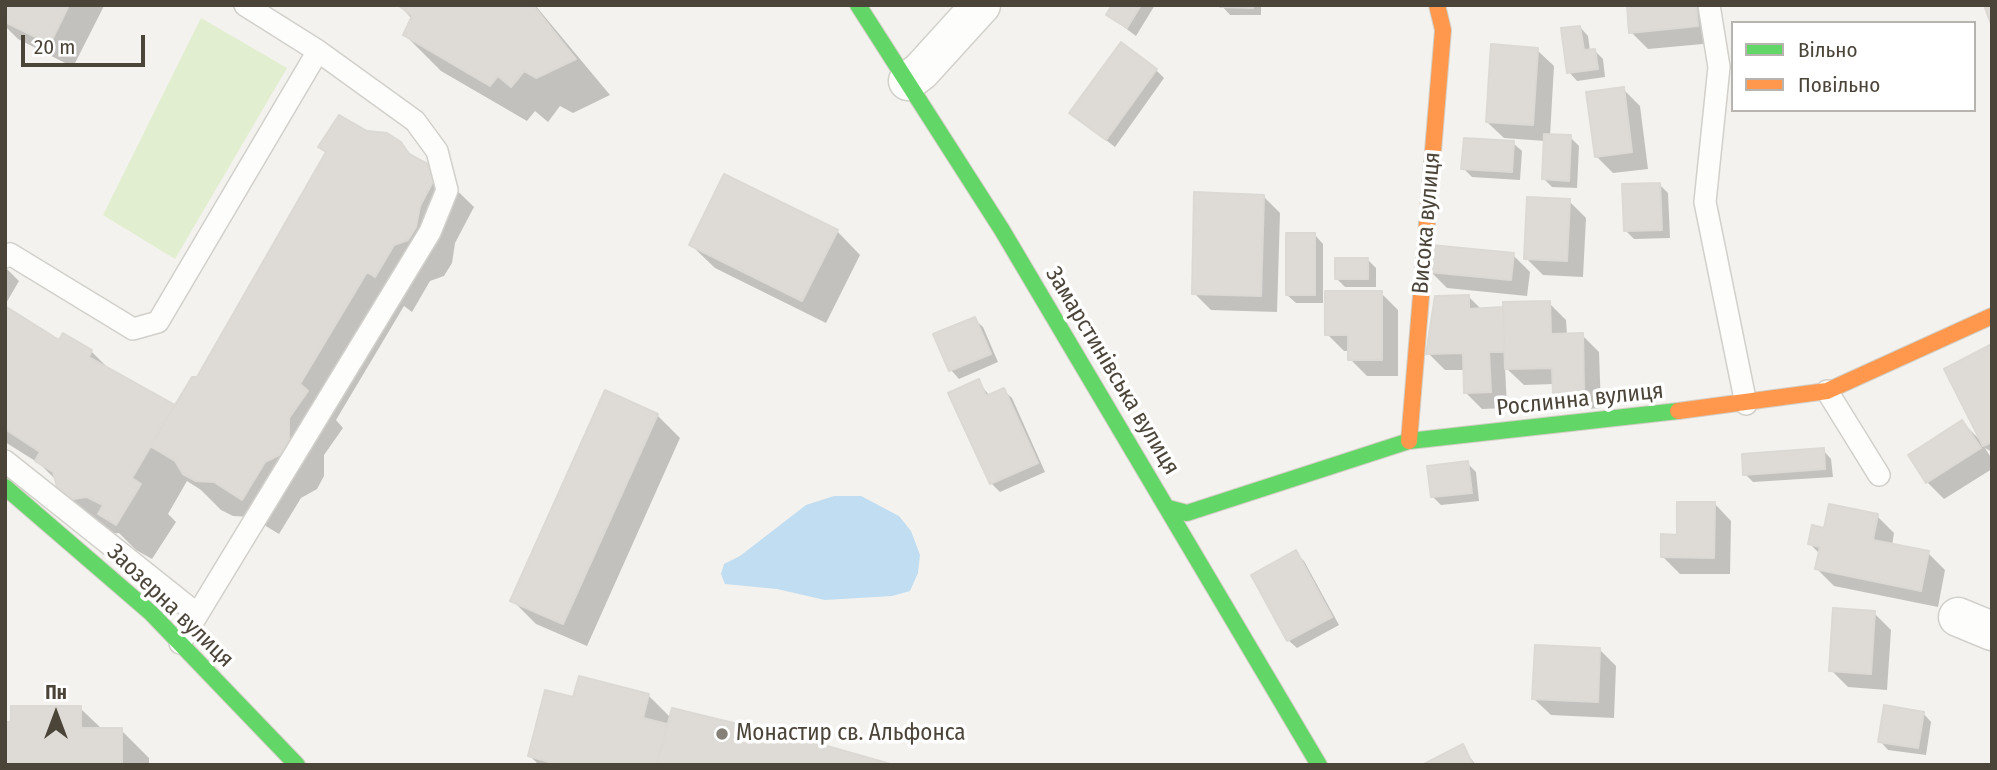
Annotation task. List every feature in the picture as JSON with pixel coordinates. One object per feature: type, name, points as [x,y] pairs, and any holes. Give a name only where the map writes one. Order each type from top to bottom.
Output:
[{"type":"street","name":"Замарстинівська вулиця","points":[[858,5],[1002,230],[1319,765]]},
{"type":"street","points":[[908,80],[921,71],[981,5]]},
{"type":"street","name":"Висока вулиця","points":[[1409,441],[1443,30],[1437,5]]},
{"type":"street","name":"Рослинна вулиця","points":[[1168,508],[1187,513],[1409,441],[1746,404],[1827,391],[1992,316]]},
{"type":"street","name":"Заозерна вулиця","points":[[5,487],[151,613],[298,765]]},
{"type":"lane","points":[[180,643],[430,232],[447,190],[438,151],[415,121],[318,51],[245,5]]},
{"type":"lane","points":[[1709,5],[1719,67],[1705,202],[1746,404]]},
{"type":"lane","points":[[5,257],[10,254],[133,329],[158,323],[318,51]]},
{"type":"lane","points":[[1827,391],[1879,475]]},
{"type":"lane","points":[[5,461],[198,614]]},
{"type":"green space","points":[[201,18],[287,68],[175,259],[103,215]]},
{"type":"water","points":[[834,496],[861,496],[899,516],[911,531],[920,555],[918,573],[910,591],[892,596],[825,600],[777,589],[725,584],[721,574],[724,564],[740,556],[806,505]]},
{"type":"building","points":[[5,5],[69,5],[50,44],[5,22]]},
{"type":"building","points":[[398,5],[533,5],[576,59],[536,78],[524,71],[511,87],[498,76],[490,86],[403,35],[412,16]]},
{"type":"building","points":[[1112,5],[1141,5],[1127,28],[1106,15]]},
{"type":"building","points":[[1253,5],[1253,8],[1220,7]]},
{"type":"building","points":[[1627,5],[1696,5],[1698,26],[1629,33]]},
{"type":"building","points":[[1984,5],[1992,5],[1992,27]]},
{"type":"building","points":[[1580,26],[1584,50],[1595,49],[1598,69],[1567,73],[1561,28]]},
{"type":"building","points":[[1121,42],[1157,69],[1106,140],[1069,113]]},
{"type":"building","points":[[1491,44],[1538,48],[1533,125],[1486,122]]},
{"type":"building","points":[[1624,87],[1632,152],[1595,157],[1586,92]]},
{"type":"building","points":[[339,115],[367,131],[387,133],[401,142],[409,154],[439,170],[420,206],[416,227],[408,240],[394,245],[375,277],[367,272],[300,384],[308,391],[289,418],[289,440],[281,454],[265,462],[242,500],[214,482],[196,481],[183,474],[175,461],[150,446],[192,377],[197,377],[326,152],[318,147]]},
{"type":"building","points":[[1544,134],[1571,135],[1569,181],[1542,179]]},
{"type":"building","points":[[1464,138],[1514,141],[1512,172],[1461,169]]},
{"type":"building","points":[[724,174],[838,230],[802,301],[689,245]]},
{"type":"building","points":[[1660,183],[1662,230],[1624,231],[1622,184]]},
{"type":"building","points":[[1194,192],[1264,195],[1261,296],[1192,294]]},
{"type":"building","points":[[1527,197],[1570,199],[1567,261],[1524,259]]},
{"type":"building","points":[[1286,233],[1315,233],[1315,295],[1286,295]]},
{"type":"building","points":[[1431,245],[1514,253],[1511,280],[1429,272]]},
{"type":"building","points":[[1335,258],[1368,258],[1368,279],[1335,279]]},
{"type":"building","points":[[1325,291],[1382,291],[1382,360],[1348,360],[1348,335],[1325,335]]},
{"type":"building","points":[[1469,295],[1469,309],[1503,307],[1505,352],[1489,352],[1491,392],[1464,393],[1463,353],[1426,354],[1435,296]]},
{"type":"building","points":[[1550,301],[1551,334],[1583,333],[1584,392],[1553,393],[1552,368],[1505,369],[1503,302]]},
{"type":"building","points":[[5,306],[59,340],[63,333],[92,350],[89,357],[175,405],[132,478],[141,484],[116,525],[98,514],[103,505],[87,497],[73,499],[58,491],[53,472],[35,461],[40,452],[5,429]]},
{"type":"building","points":[[975,317],[991,354],[949,371],[933,334]]},
{"type":"building","points":[[1992,344],[1992,442],[1983,446],[1944,369]]},
{"type":"building","points":[[979,379],[986,396],[1004,388],[1038,463],[990,484],[948,393]]},
{"type":"building","points":[[605,390],[658,414],[563,624],[510,601]]},
{"type":"building","points":[[1962,420],[1981,448],[1926,483],[1908,455]]},
{"type":"building","points":[[1824,448],[1825,469],[1743,475],[1742,454]]},
{"type":"building","points":[[1468,461],[1472,493],[1431,497],[1427,466]]},
{"type":"building","points":[[1677,502],[1715,502],[1714,558],[1661,557],[1661,534],[1677,535]]},
{"type":"building","points":[[1829,504],[1878,514],[1873,540],[1929,551],[1921,591],[1815,569],[1820,547],[1808,544],[1812,525],[1824,528]]},
{"type":"building","points":[[1296,550],[1332,617],[1287,641],[1251,575]]},
{"type":"building","points":[[1833,608],[1875,611],[1871,674],[1829,671]]},
{"type":"building","points":[[1535,645],[1600,648],[1598,702],[1532,699]]},
{"type":"building","points":[[579,676],[649,694],[643,718],[667,724],[657,765],[560,765],[528,756],[545,690],[573,697]]},
{"type":"building","points":[[1884,705],[1924,712],[1918,748],[1878,742]]},
{"type":"building","points":[[11,706],[81,706],[81,728],[122,728],[122,765],[5,765],[5,722],[11,722]]},
{"type":"building","name":"Монастир св. Альфонса","points":[[672,708],[820,744],[894,765],[657,765]]},
{"type":"building","points":[[1463,744],[1473,765],[1422,765]]},
{"type":"traffic: fast","points":[[858,5],[1002,230],[1319,765]]},
{"type":"traffic: fast","points":[[1168,508],[1187,513],[1409,441],[1678,411]]},
{"type":"traffic: fast","points":[[5,487],[151,613],[297,765]]},
{"type":"traffic: slow","points":[[1409,441],[1443,30],[1437,5]]},
{"type":"traffic: slow","points":[[1678,411],[1827,391],[1992,316]]},
{"type":"place","name":"Монастир св. Альфонса","points":[[722,734]]}]
